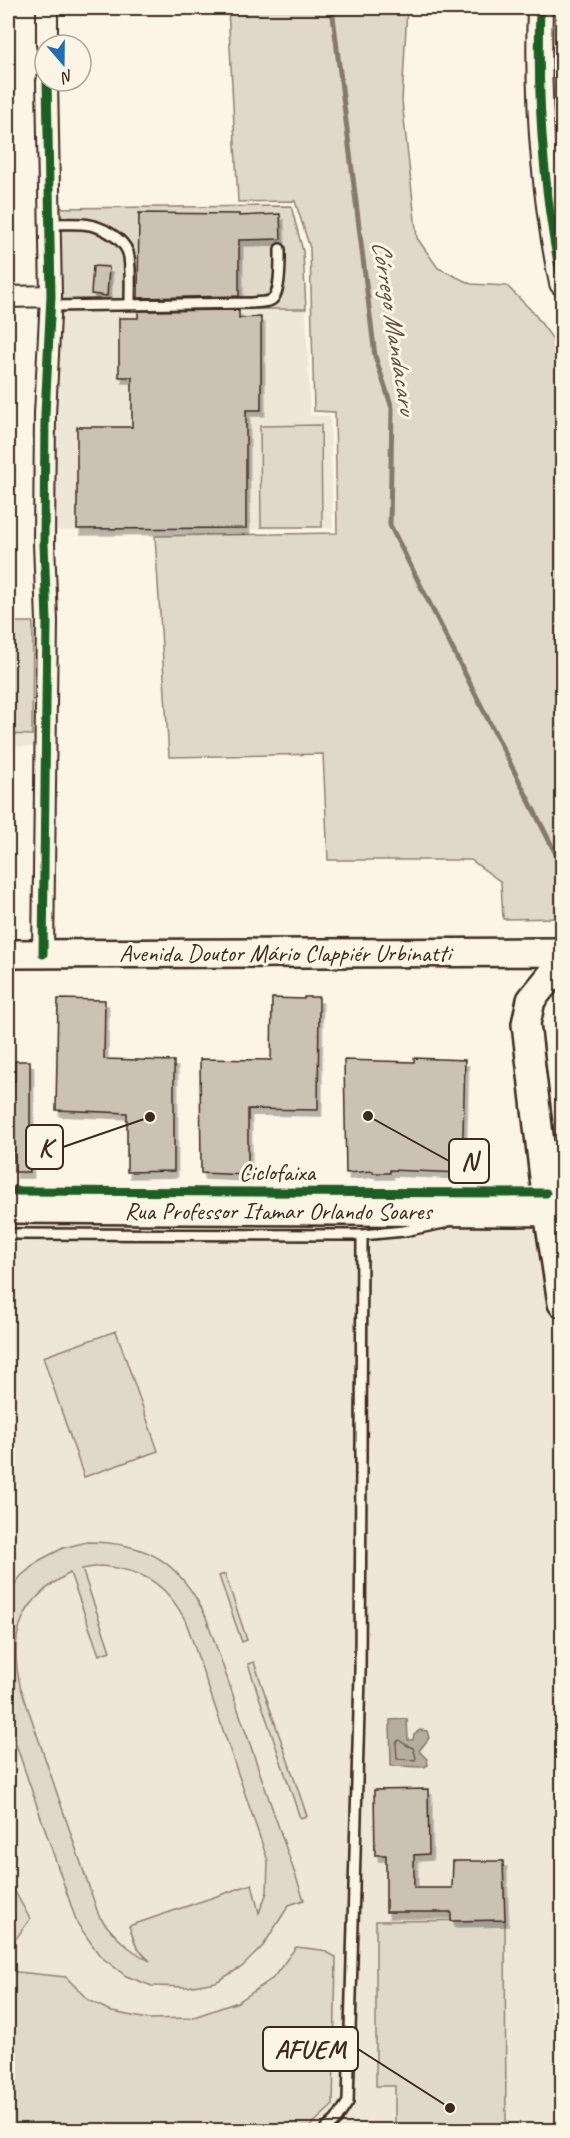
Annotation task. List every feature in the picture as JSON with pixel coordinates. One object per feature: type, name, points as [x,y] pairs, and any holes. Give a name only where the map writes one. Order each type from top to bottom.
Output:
[{"type":"main road","name":"Avenida Doutor Mário Clappiér Urbinatti","points":[[8,954],[562,952]]},
{"type":"main road","points":[[562,962],[531,1000],[526,1024],[556,1211],[562,1303]]},
{"type":"main road","name":"Rua Professor Itamar Orlando Soares","points":[[8,1209],[556,1211]]},
{"type":"street","points":[[47,8],[47,33]]},
{"type":"street","points":[[540,8],[538,69],[542,153],[562,283]]},
{"type":"street","points":[[43,954],[47,621],[44,543],[45,414],[51,301],[47,93]]},
{"type":"street","points":[[8,297],[51,301]]},
{"type":"lane","points":[[51,224],[87,223],[99,226],[121,241],[129,257],[130,304]]},
{"type":"lane","points":[[51,301],[130,304],[252,303],[272,300],[276,296],[278,286],[280,249]]},
{"type":"lane","points":[[8,1234],[362,1235],[404,1231],[515,1212]]},
{"type":"lane","points":[[325,2130],[336,2120],[348,2102],[360,1675],[362,1235]]},
{"type":"shaded area","points":[[228,8],[407,8],[402,101],[417,238],[438,268],[471,284],[507,286],[533,312],[555,342],[562,370],[562,918],[503,919],[501,882],[471,860],[328,860],[323,754],[169,757],[155,536],[337,533],[335,412],[314,411],[310,248],[295,201],[238,202]]},
{"type":"shaded area","points":[[291,206],[303,251],[306,309],[46,309],[46,208]]},
{"type":"shaded area","points":[[46,309],[306,309],[310,415],[330,416],[333,528],[46,531]]},
{"type":"shaded area","points":[[321,425],[322,527],[261,527],[260,426]]},
{"type":"shaded area","points":[[8,622],[45,622],[44,747],[8,746]]},
{"type":"shaded area","points":[[8,622],[33,622],[32,735],[8,734]]},
{"type":"shaded area","points":[[8,1221],[524,1223],[536,1227],[544,1240],[562,1376],[562,2130],[8,2130]]},
{"type":"shaded area","points":[[116,1331],[158,1451],[84,1477],[43,1357]]},
{"type":"shaded area","points":[[87,1542],[109,1543],[145,1551],[173,1569],[196,1598],[206,1617],[304,1900],[289,1905],[263,1946],[242,1967],[216,1982],[187,1987],[152,1986],[126,1976],[100,1956],[77,1923],[8,1721],[8,1593],[21,1576],[40,1560],[63,1548]],"holes":[[[100,1566],[141,1575],[162,1588],[186,1622],[268,1861],[267,1892],[259,1913],[252,1884],[129,1926],[137,1948],[150,1961],[122,1942],[99,1916],[20,1685],[17,1666],[16,1649],[22,1619],[40,1594],[70,1573],[99,1655],[110,1651],[82,1569]]]},
{"type":"shaded area","points":[[225,1574],[247,1640],[242,1642],[219,1576]]},
{"type":"shaded area","points":[[254,1662],[307,1816],[300,1818],[248,1664]]},
{"type":"shaded area","points":[[8,1879],[30,1919],[8,1950]]},
{"type":"shaded area","points":[[505,1920],[506,2130],[395,2130],[395,2086],[376,2086],[376,1921]]},
{"type":"shaded area","points":[[296,1947],[322,1950],[336,1957],[333,2105],[306,2130],[8,2130],[8,1969],[66,1977],[87,1999],[112,2012],[148,2019],[191,2018],[238,2002],[273,1978]]},
{"type":"water","points":[[407,1719],[408,1740],[413,1740],[414,1734],[420,1730],[427,1731],[429,1738],[419,1751],[427,1759],[428,1765],[424,1767],[391,1766],[390,1720]]},
{"type":"building","points":[[139,213],[239,214],[239,216],[280,214],[281,239],[239,240],[239,296],[138,298]]},
{"type":"building","points":[[93,266],[109,267],[107,296],[91,294]]},
{"type":"building","points":[[239,310],[239,318],[261,317],[261,410],[246,410],[246,528],[77,529],[77,427],[132,427],[132,377],[119,377],[119,318],[138,318],[138,311]]},
{"type":"building","points":[[304,997],[319,997],[318,1110],[248,1109],[248,1175],[201,1173],[200,1059],[271,1060],[272,998],[304,999]]},
{"type":"building","points":[[58,999],[105,1000],[104,1059],[174,1061],[174,1171],[127,1172],[127,1113],[56,1110]]},
{"type":"building","points":[[414,1058],[465,1060],[462,1173],[390,1170],[390,1173],[373,1173],[373,1171],[346,1173],[344,1060],[414,1062]]},
{"type":"building","points":[[15,1061],[30,1061],[30,1172],[14,1172],[14,1150],[8,1150],[8,1082],[15,1081]]},
{"type":"building","points":[[428,1789],[429,1854],[414,1855],[414,1888],[452,1888],[453,1861],[503,1861],[505,1920],[451,1921],[451,1912],[386,1912],[386,1855],[375,1855],[374,1790]]},
{"type":"waterway","name":"Córrego Mandacaru","points":[[332,8],[375,356],[392,408],[390,525],[562,866]]},
{"type":"cycle path","points":[[540,8],[543,146],[550,215],[562,283]]},
{"type":"cycle path","points":[[43,954],[47,621],[44,543],[45,414],[51,296],[47,93]]},
{"type":"cycle path","name":"Ciclofaixa","points":[[8,1191],[546,1193]]},
{"type":"place","name":"N","points":[[368,1116]]},
{"type":"place","name":"K","points":[[150,1117]]},
{"type":"place","name":"AFUEM","points":[[450,2108]]}]
